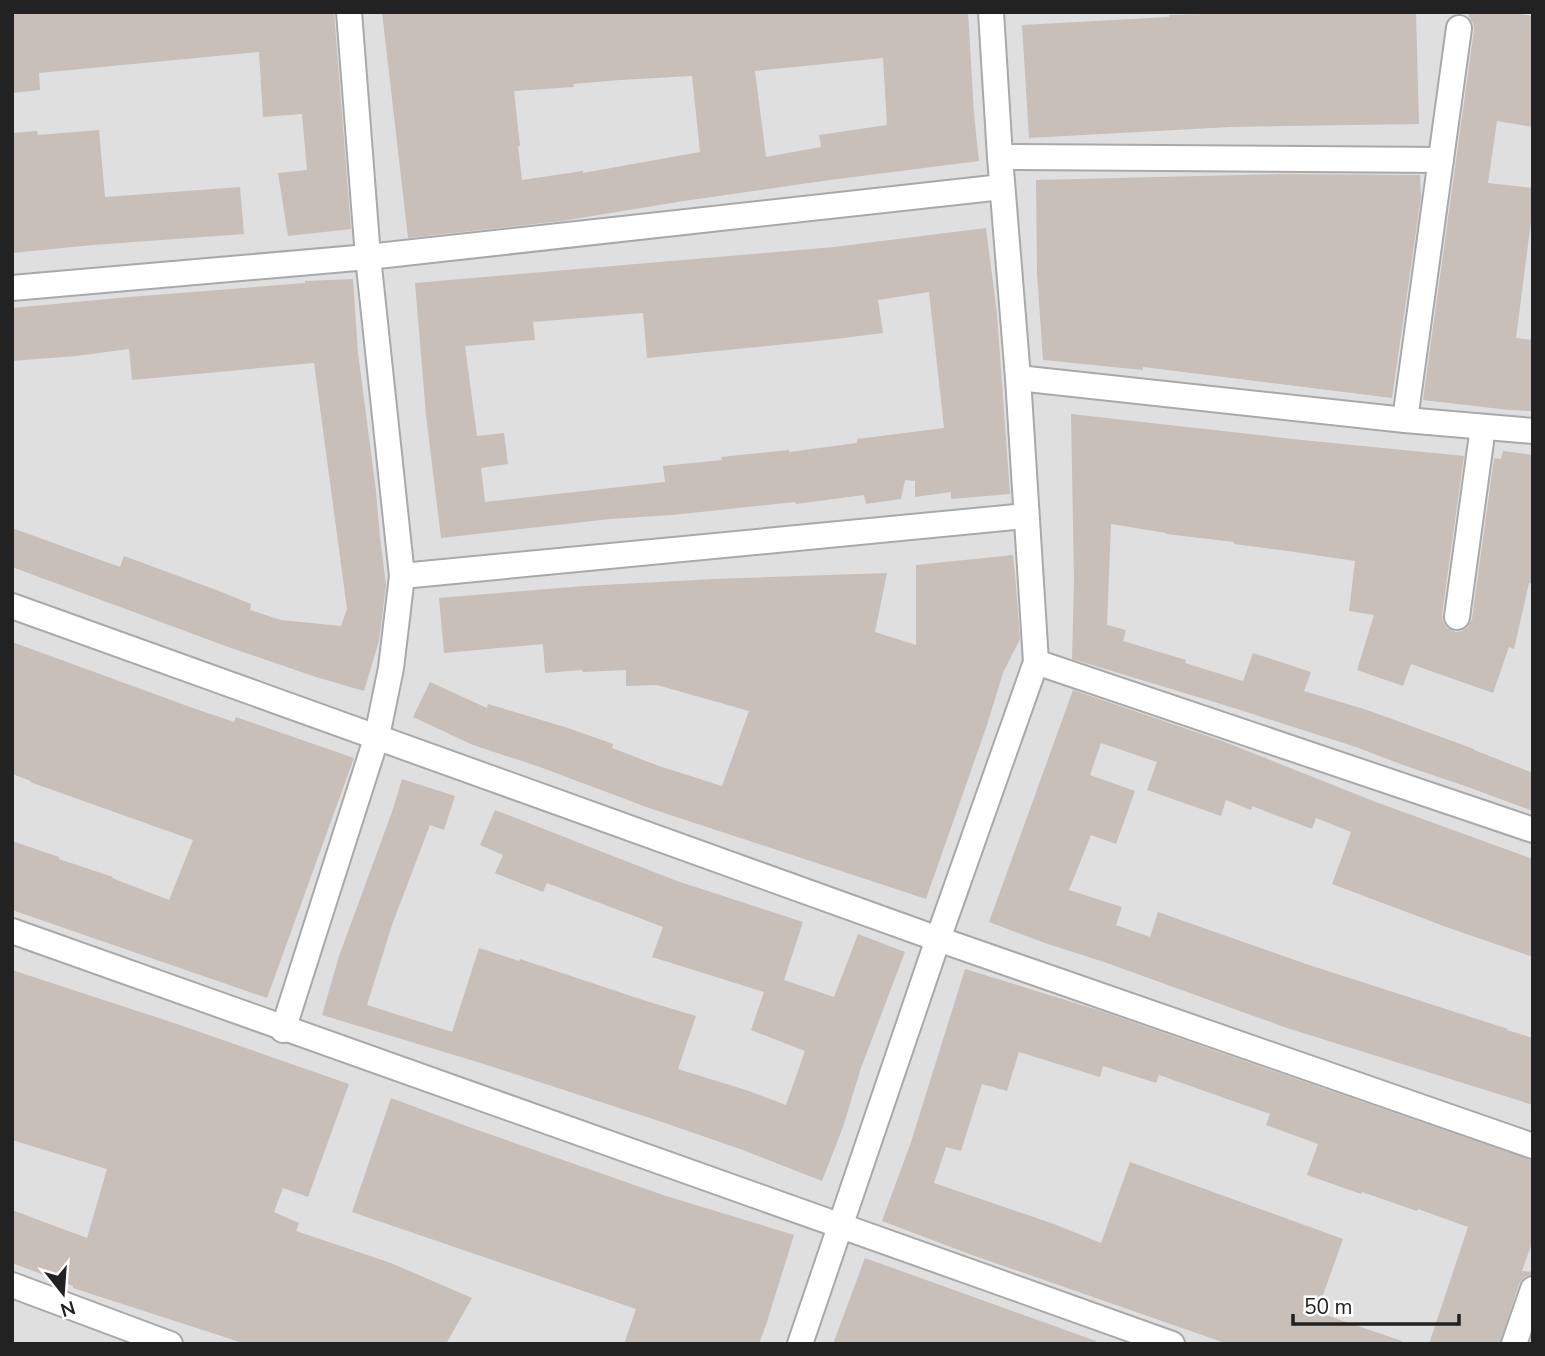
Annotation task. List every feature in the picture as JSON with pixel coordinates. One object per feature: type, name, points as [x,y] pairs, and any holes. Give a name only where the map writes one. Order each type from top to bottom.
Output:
[{"type":"street","points":[[283,1030],[377,736],[391,668],[402,576],[368,257],[349,12]]},
{"type":"street","points":[[800,1344],[1036,662],[991,12]]},
{"type":"street","points":[[1405,420],[1459,28]]},
{"type":"street","points":[[1000,157],[1441,160]]},
{"type":"street","points":[[12,288],[368,257],[1002,187]]},
{"type":"street","points":[[1018,378],[1405,420],[1533,431]]},
{"type":"street","points":[[1457,617],[1483,427]]},
{"type":"street","points":[[402,576],[1026,516]]},
{"type":"street","points":[[12,606],[938,939],[1533,1146]]},
{"type":"street","points":[[1036,662],[1533,830]]},
{"type":"street","points":[[12,931],[283,1030],[1172,1344]]},
{"type":"street","points":[[12,1285],[170,1344]]},
{"type":"street","points":[[1514,1344],[1533,1289]]},
{"type":"shaded area","points":[[12,12],[1533,12],[1533,1344],[12,1344]]},
{"type":"building","points":[[12,12],[334,12],[351,229],[288,236],[278,173],[307,170],[302,114],[263,117],[259,52],[39,73],[40,90],[12,93]]},
{"type":"building","points":[[382,12],[968,12],[979,161],[684,201],[562,221],[408,238]],"holes":[[[883,58],[887,125],[819,135],[821,147],[766,157],[755,71]],[[692,76],[700,152],[583,173],[522,180],[514,91]]]},
{"type":"building","points":[[1416,12],[1419,124],[1230,127],[1029,138],[1022,25],[1169,15]]},
{"type":"building","points":[[1469,12],[1503,12],[1533,16],[1533,127],[1497,121],[1488,183],[1533,188],[1516,338],[1533,340],[1533,411],[1423,400],[1474,30]]},
{"type":"building","points":[[99,130],[105,197],[240,187],[244,234],[12,253],[12,133],[37,131],[38,135]]},
{"type":"building","points":[[1281,174],[1420,175],[1421,197],[1392,398],[1143,367],[1143,370],[1043,360],[1037,274],[1036,180]]},
{"type":"building","points":[[986,228],[997,314],[1010,494],[951,499],[951,492],[915,497],[915,481],[905,480],[901,499],[866,504],[864,495],[441,538],[426,415],[415,283],[834,247]],"holes":[[[929,292],[944,428],[857,439],[857,443],[721,457],[722,460],[663,466],[665,482],[485,502],[481,468],[508,464],[504,433],[477,436],[465,346],[535,340],[533,322],[643,313],[647,358],[827,340],[883,333],[878,300]]]},
{"type":"building","points":[[353,279],[358,353],[386,585],[379,641],[364,691],[231,648],[12,567],[12,528],[120,567],[124,556],[251,604],[250,610],[281,620],[341,626],[347,609],[314,363],[132,380],[129,349],[12,361],[12,308]]},
{"type":"building","points":[[1071,414],[1464,456],[1442,615],[1447,628],[1456,632],[1468,627],[1472,619],[1494,458],[1501,459],[1503,451],[1533,455],[1533,584],[1529,583],[1514,649],[1509,647],[1493,693],[1411,664],[1403,686],[1357,670],[1374,615],[1349,611],[1355,561],[1111,524],[1107,625],[1126,630],[1123,641],[1243,681],[1253,653],[1311,672],[1304,691],[1370,711],[1533,773],[1533,811],[1356,747],[1072,659],[1074,580]]},
{"type":"building","points":[[1013,555],[1020,639],[1003,673],[926,899],[649,808],[473,745],[413,717],[430,682],[487,708],[488,704],[568,728],[613,744],[612,748],[659,766],[722,786],[749,711],[657,685],[626,686],[626,670],[545,673],[543,644],[444,653],[439,598],[584,586],[887,573],[875,632],[916,645],[916,565]]},
{"type":"building","points":[[12,642],[234,722],[236,717],[354,758],[267,998],[12,910],[12,841],[169,900],[193,840],[12,774]]},
{"type":"building","points":[[1073,690],[1225,742],[1373,801],[1533,859],[1533,957],[1332,884],[1351,832],[1316,818],[1312,829],[1252,806],[1251,810],[1226,800],[1221,816],[1147,790],[1157,762],[1101,743],[1090,775],[1135,791],[1116,844],[1091,835],[1069,890],[1122,907],[1116,925],[1150,937],[1158,912],[1306,964],[1533,1038],[1533,1105],[1287,1028],[989,922]]},
{"type":"building","points":[[402,779],[455,796],[444,830],[430,825],[392,925],[367,1005],[452,1032],[479,948],[696,1016],[678,1069],[786,1105],[805,1051],[751,1030],[764,992],[652,957],[663,927],[547,883],[543,892],[495,873],[503,855],[480,845],[495,810],[677,881],[803,922],[784,980],[834,997],[858,934],[905,952],[822,1181],[662,1122],[322,1015],[339,956]]},
{"type":"building","points":[[965,969],[1101,1011],[1533,1161],[1533,1240],[1522,1271],[1533,1274],[1524,1277],[1519,1284],[1500,1344],[1429,1344],[1468,1227],[1307,1175],[1318,1144],[1266,1125],[1270,1114],[1159,1075],[1156,1083],[1103,1066],[1100,1077],[1019,1052],[1007,1091],[982,1084],[961,1151],[946,1147],[934,1183],[1101,1243],[1130,1162],[1343,1239],[1317,1312],[1402,1341],[1402,1344],[1228,1344],[882,1221],[911,1142]]},
{"type":"building","points":[[12,970],[349,1084],[308,1197],[283,1188],[274,1212],[299,1223],[296,1231],[391,1263],[472,1298],[446,1344],[246,1344],[73,1288],[12,1263],[12,1210],[87,1238],[107,1169],[12,1140]]},
{"type":"building","points":[[391,1098],[663,1195],[794,1235],[759,1344],[624,1344],[636,1309],[352,1212]]},
{"type":"building","points":[[865,1258],[1096,1341],[1096,1344],[833,1344]]}]
